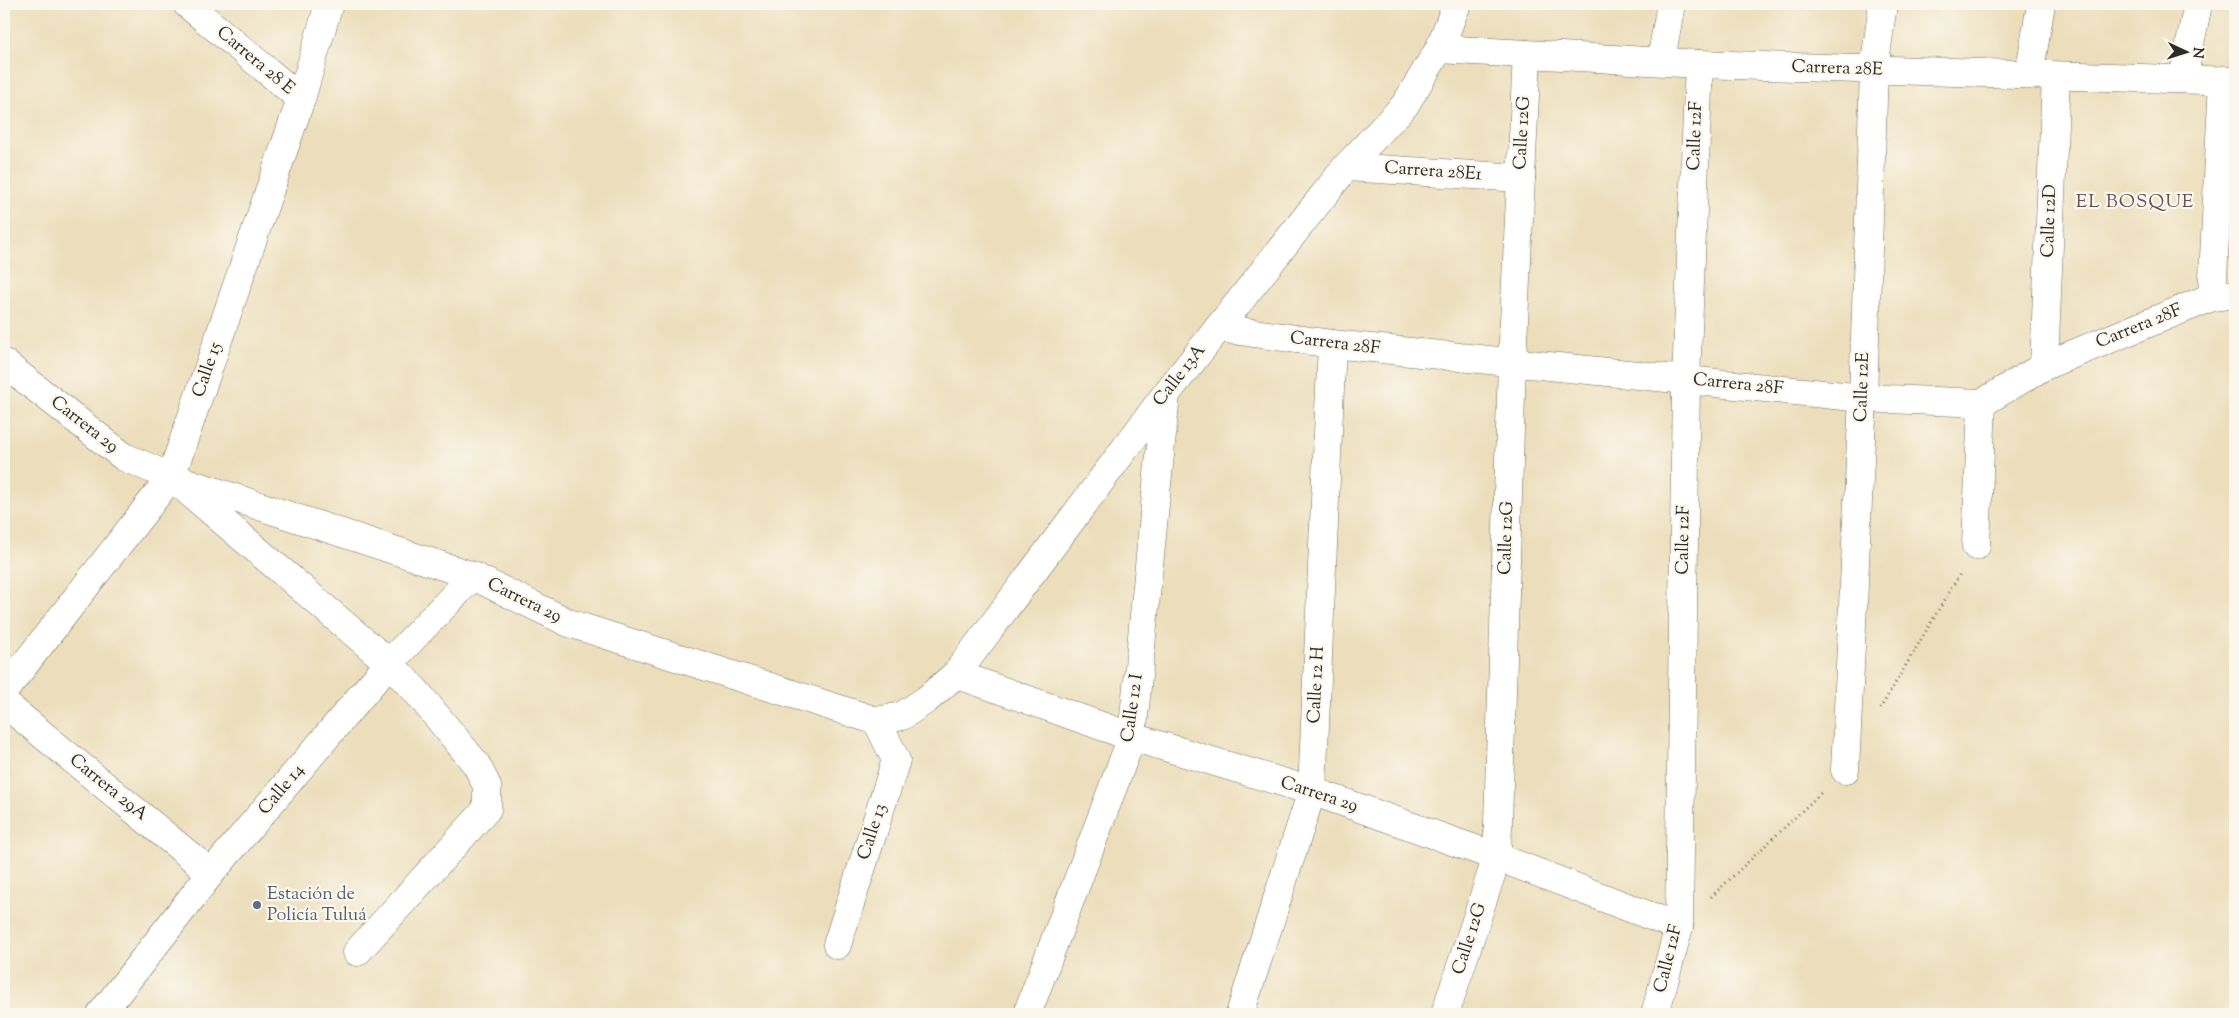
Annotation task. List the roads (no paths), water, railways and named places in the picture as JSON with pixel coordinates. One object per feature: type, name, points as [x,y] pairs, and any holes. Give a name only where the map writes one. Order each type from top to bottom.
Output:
[{"type":"street","name":"Carrera 28 E","points":[[187,4],[301,99]]},
{"type":"street","name":"Calle 15","points":[[4,691],[171,477],[301,99],[328,4]]},
{"type":"street","name":"Calle 13A","points":[[877,722],[902,716],[926,700],[956,674],[1166,394],[1218,328],[1346,167],[1405,105],[1439,49],[1456,4]]},
{"type":"street","points":[[1661,60],[1671,4]]},
{"type":"street","name":"Calle 12E","points":[[1845,770],[1863,398],[1874,70],[1883,4]]},
{"type":"street","points":[[2029,75],[2041,4]]},
{"type":"street","points":[[2183,79],[2198,4]]},
{"type":"street","name":"Carrera 28E","points":[[1439,49],[1661,60],[1699,64],[2229,80]]},
{"type":"street","name":"Calle 12G","points":[[1445,1014],[1497,857],[1512,363],[1527,54]]},
{"type":"street","name":"Calle 12F","points":[[1655,1014],[1679,927],[1686,380],[1699,64]]},
{"type":"street","name":"Calle 12D","points":[[2044,366],[2056,76]]},
{"type":"street","points":[[2224,295],[2229,80]]},
{"type":"street","name":"Carrera 28E1","points":[[1346,167],[1521,178]]},
{"type":"street","name":"Carrera 28F","points":[[1218,328],[1332,344],[1863,398],[1982,403],[2044,366],[2224,295]]},
{"type":"street","name":"Calle 12 H","points":[[1240,1014],[1312,791],[1332,344]]},
{"type":"street","name":"Carrera 29","points":[[4,363],[124,457],[171,477],[473,576],[569,623],[877,722]]},
{"type":"street","name":"Calle 12 I","points":[[1030,1006],[1132,737],[1166,394]]},
{"type":"street","points":[[1976,546],[1982,403]]},
{"type":"street","name":"Carrera 29","points":[[171,477],[389,663],[416,692],[476,764],[487,786],[487,809],[357,952]]},
{"type":"street","name":"Calle 14","points":[[101,1014],[211,873],[389,663],[473,576]]},
{"type":"street","name":"Carrera 29","points":[[956,674],[1132,737],[1312,791],[1497,857],[1679,927]]},
{"type":"street","name":"Carrera 29A","points":[[4,703],[211,873]]},
{"type":"street","name":"Calle 13","points":[[837,945],[896,760],[877,722]]},
{"type":"place","name":"Estación de Policía Tuluá","points":[[257,905]]},
{"type":"district","name":"EL BOSQUE","points":[[2135,202]]}]
